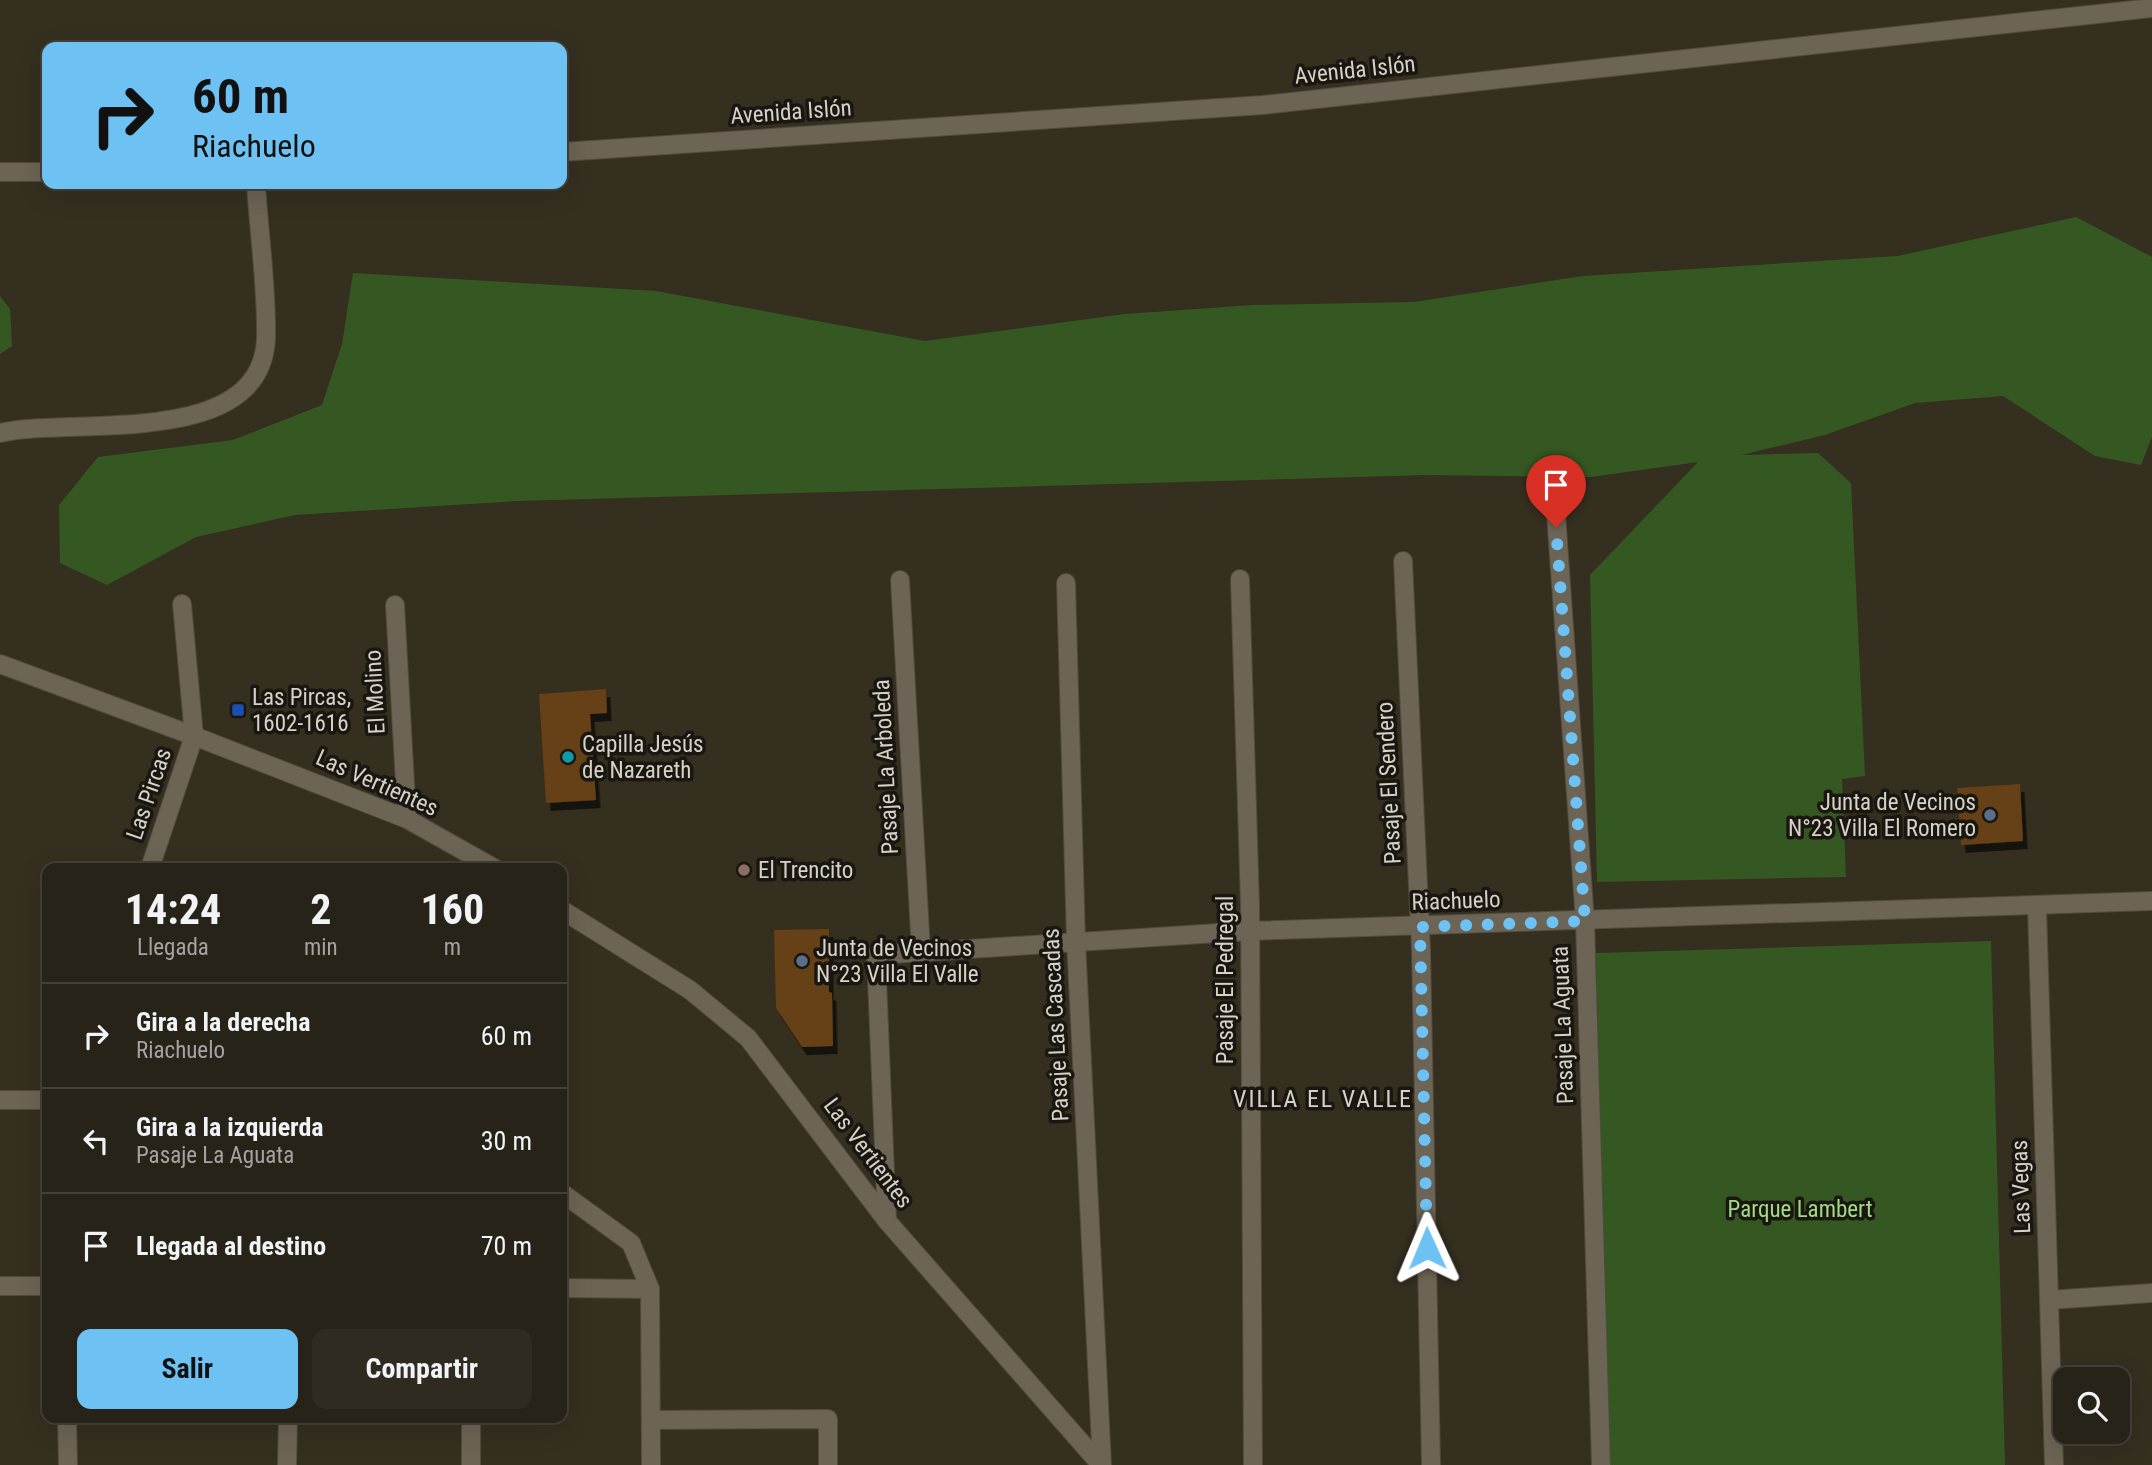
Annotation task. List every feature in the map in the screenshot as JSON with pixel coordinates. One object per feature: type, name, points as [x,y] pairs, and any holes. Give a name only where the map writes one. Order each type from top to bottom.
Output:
[{"type":"street","name":"Avenida Islón","points":[[567,152],[1263,105],[2152,8]]},
{"type":"street","points":[[0,172],[42,172]]},
{"type":"street","points":[[0,433],[164,422],[208,412],[239,393],[257,370],[266,340],[256,189]]},
{"type":"street","name":"Pasaje La Aguata","points":[[1555,500],[1585,921],[1601,1465]]},
{"type":"street","name":"Pasaje El Sendero","points":[[1403,561],[1420,927],[1431,1465]]},
{"type":"street","name":"Pasaje El Pedregal","points":[[1240,579],[1249,931],[1253,1465]]},
{"type":"street","name":"Pasaje La Arboleda","points":[[900,580],[921,951]]},
{"type":"street","name":"Pasaje Las Cascadas","points":[[1066,583],[1076,941],[1102,1465]]},
{"type":"street","points":[[182,604],[194,736]]},
{"type":"street","name":"El Molino","points":[[394,605],[407,819]]},
{"type":"street","name":"Las Vertientes","points":[[0,664],[407,819],[485,863]]},
{"type":"street","name":"Las Pircas","points":[[152,863],[194,736]]},
{"type":"street","name":"Riachuelo","points":[[887,1221],[876,955],[1249,931],[2037,907],[2152,901]]},
{"type":"street","name":"Las Vegas","points":[[2037,907],[2054,1465]]},
{"type":"street","name":"Las Vertientes","points":[[567,913],[690,990],[748,1038],[887,1221],[1102,1465]]},
{"type":"street","points":[[0,1100],[42,1100]]},
{"type":"street","points":[[567,1197],[631,1242],[650,1289],[651,1465]]},
{"type":"street","points":[[0,1286],[42,1286]]},
{"type":"street","points":[[567,1288],[650,1289]]},
{"type":"street","points":[[2049,1300],[2152,1293]]},
{"type":"street","points":[[651,1420],[828,1419],[828,1465]]},
{"type":"street","points":[[67,1423],[68,1465]]},
{"type":"street","points":[[288,1423],[288,1465]]},
{"type":"street","points":[[471,1423],[471,1465]]},
{"type":"green space","points":[[2076,217],[2152,257],[2152,437],[2141,465],[2095,456],[2003,396],[1915,403],[1825,435],[1741,455],[1818,453],[1851,483],[1865,776],[1842,779],[1846,877],[1597,882],[1590,575],[1698,462],[1591,477],[1426,475],[517,501],[295,515],[196,537],[107,585],[60,563],[59,505],[98,457],[233,440],[322,405],[342,344],[353,273],[656,291],[925,341],[1125,314],[1253,305],[1414,302],[1583,276],[1898,256]]},
{"type":"green space","points":[[0,296],[10,309],[12,346],[0,354]]},
{"type":"green space","name":"Parque Lambert","points":[[1991,941],[2005,1465],[1609,1465],[1596,953]]},
{"type":"building","name":"Capilla Jesús de Nazareth","points":[[606,689],[607,713],[590,714],[596,800],[546,803],[539,694]]},
{"type":"building","name":"Junta de Vecinos N°23 Villa El Romero","points":[[2020,784],[2023,841],[1961,845],[1957,788]]},
{"type":"building","name":"Junta de Vecinos N°23 Villa El Valle","points":[[829,929],[829,992],[832,993],[833,1046],[802,1047],[776,1008],[774,930]]},
{"type":"place","name":"Las Pircas, 1602-1616","points":[[238,710]]},
{"type":"place","name":"Capilla Jesús de Nazareth","points":[[568,757]]},
{"type":"place","name":"Junta de Vecinos N°23 Villa El Romero","points":[[1990,815]]},
{"type":"place","name":"El Trencito","points":[[744,870]]},
{"type":"place","name":"Junta de Vecinos N°23 Villa El Valle","points":[[802,961]]},
{"type":"district","name":"VILLA EL VALLE","points":[[1323,1099]]},
{"type":"route","points":[[1427,1248],[1420,927],[1585,921],[1556,527]]}]
